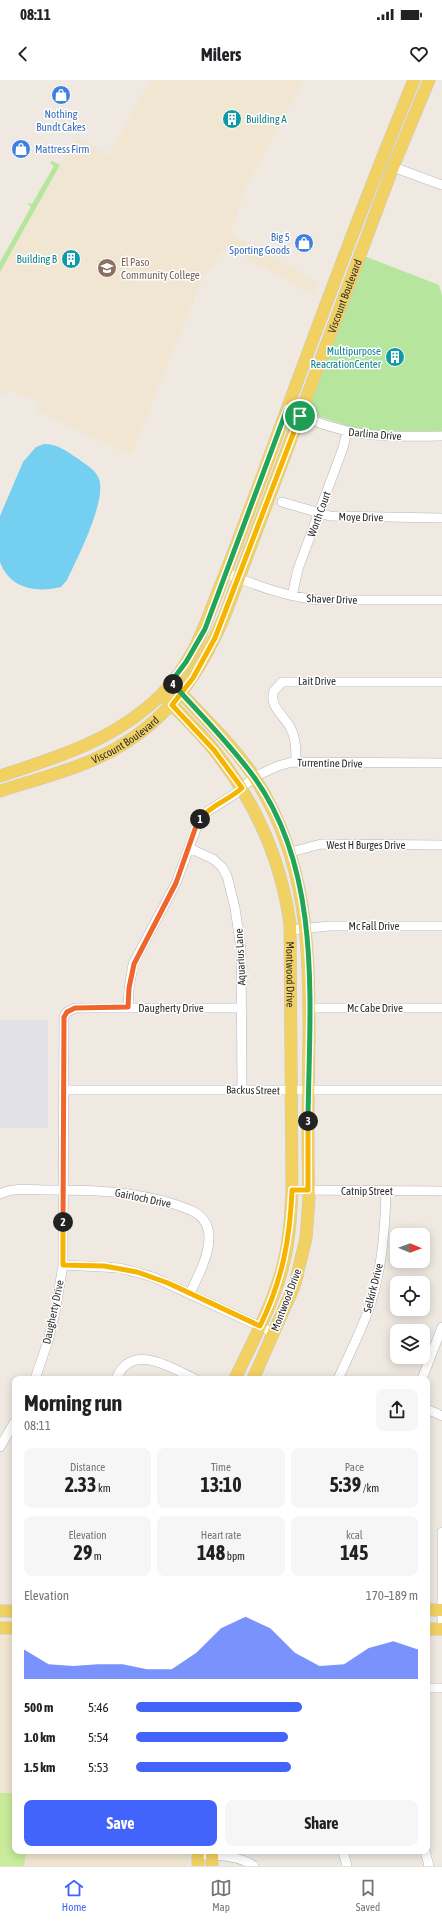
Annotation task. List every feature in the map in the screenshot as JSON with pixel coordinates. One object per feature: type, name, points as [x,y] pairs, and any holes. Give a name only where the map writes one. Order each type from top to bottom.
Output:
[{"type":"main road","name":"Viscount Boulevard","points":[[0,776],[51,760],[79,749],[115,731],[144,710],[162,693],[196,646],[205,629],[329,295],[414,80]]},
{"type":"main road","name":"Viscount Boulevard","points":[[0,791],[94,760],[120,745],[172,705],[193,678],[215,638],[239,578],[393,167],[429,80]]},
{"type":"main road","points":[[381,163],[393,167]]},
{"type":"main road","name":"Montwood Drive","points":[[171,682],[206,720],[254,777],[271,805],[291,852],[301,890],[306,929],[309,1008],[307,1226],[300,1265],[288,1302],[254,1376]]},
{"type":"main road","name":"Montwood Drive","points":[[162,693],[214,750],[242,788],[259,820],[280,872],[287,901],[291,930],[291,1227],[285,1258],[275,1293],[236,1376]]},
{"type":"main road","points":[[51,760],[56,773]]},
{"type":"main road","points":[[430,1610],[442,1610]]},
{"type":"main road","points":[[0,1611],[12,1611]]},
{"type":"main road","points":[[0,1628],[12,1628]]},
{"type":"main road","points":[[430,1629],[442,1629]]},
{"type":"street","points":[[393,167],[442,185]]},
{"type":"street","name":"Darlina Drive","points":[[287,409],[300,416],[347,432],[385,437],[442,436]]},
{"type":"street","name":"Worth Court","points":[[292,596],[298,569],[320,515],[347,432]]},
{"type":"street","name":"Moye Drive","points":[[282,502],[320,515],[345,518],[442,518]]},
{"type":"street","name":"Shaver Drive","points":[[226,573],[292,596],[320,600],[442,600]]},
{"type":"street","name":"Lait Drive","points":[[296,762],[296,749],[291,730],[273,703],[274,691],[282,682],[442,682]]},
{"type":"street","name":"Turrentine Drive","points":[[128,1007],[129,988],[134,964],[172,890],[195,829],[202,817],[242,788],[254,777],[278,766],[296,762],[442,763]]},
{"type":"street","name":"West H Burges Drive","points":[[291,852],[321,844],[442,845]]},
{"type":"street","name":"Aquarius Lane","points":[[189,848],[217,862],[227,876],[240,932],[242,966],[242,1089]]},
{"type":"street","name":"Mc Fall Drive","points":[[291,930],[329,926],[442,926]]},
{"type":"street","name":"Daugherty Drive","points":[[36,1376],[48,1342],[63,1265],[62,1023],[67,1012],[75,1008],[241,1008]]},
{"type":"street","name":"Mc Cabe Drive","points":[[309,1008],[442,1008]]},
{"type":"street","name":"Backus Street","points":[[63,1090],[442,1090]]},
{"type":"street","name":"Gairloch Drive","points":[[0,1194],[10,1190],[99,1190],[142,1196],[181,1206],[199,1215],[205,1222],[210,1238],[202,1266],[190,1293]]},
{"type":"street","name":"Catnip Street","points":[[292,1190],[442,1191]]},
{"type":"street","name":"Selkirk Drive","points":[[339,1376],[364,1323],[374,1288],[384,1238],[386,1191]]},
{"type":"street","points":[[63,1265],[104,1266],[137,1272],[190,1293],[274,1332]]},
{"type":"street","points":[[423,1376],[442,1327]]},
{"type":"street","points":[[118,1376],[120,1371],[129,1363],[142,1359],[155,1361],[188,1376]]},
{"type":"street","points":[[430,1410],[442,1416]]},
{"type":"street","points":[[0,1447],[12,1426]]},
{"type":"street","points":[[442,1532],[442,1629]]},
{"type":"street","points":[[430,1688],[442,1688]]},
{"type":"street","points":[[344,1854],[348,1866]]},
{"type":"street","points":[[426,1854],[429,1866]]},
{"type":"street","points":[[198,1857],[239,1859],[254,1866]]},
{"type":"shaded area","name":"El Paso Community College","points":[[151,80],[303,80],[247,187],[231,231],[235,236],[318,282],[313,295],[228,247],[219,254],[215,264],[204,275],[131,455],[37,411],[40,403],[9,390],[6,396],[0,392],[0,272],[76,137],[108,155]]},
{"type":"shaded area","points":[[0,1020],[48,1020],[48,1128],[0,1128]]},
{"type":"shaded area","points":[[0,1636],[12,1636],[12,1854],[190,1854],[189,1866],[0,1866]]},
{"type":"green space","points":[[52,161],[60,165],[0,272],[0,262],[31,207],[27,203],[32,204],[54,166],[50,163]]},
{"type":"green space","points":[[364,256],[439,285],[442,296],[442,432],[360,430],[311,414],[307,405]]},
{"type":"green space","points":[[0,1793],[12,1793],[12,1854],[26,1854],[24,1866],[0,1866]]},
{"type":"water","points":[[44,444],[62,448],[90,467],[99,479],[100,489],[99,501],[90,530],[67,580],[61,587],[52,589],[33,589],[17,583],[4,571],[0,562],[0,516],[23,462],[36,447]]},
{"type":"place","name":"Nothing Bundt Cakes","points":[[61,95]]},
{"type":"place","name":"Building A","points":[[232,119]]},
{"type":"place","name":"Mattress Firm","points":[[21,149]]},
{"type":"place","name":"Big 5 Sporting Goods","points":[[304,243]]},
{"type":"place","name":"Building B","points":[[71,259]]},
{"type":"place","name":"El Paso Community College","points":[[107,268]]},
{"type":"place","name":"Multipurpose ReacrationCenter","points":[[395,357]]},
{"type":"route","points":[[300,416],[215,638],[193,678],[182,694],[172,705],[214,750],[242,788],[227,800],[214,806],[199,821],[176,883],[134,964],[130,976],[128,1007],[75,1008],[67,1012],[62,1023],[63,1265],[104,1266],[137,1272],[168,1283],[260,1326],[275,1293],[285,1258],[291,1227],[292,1190],[308,1190],[309,1008],[304,910],[301,890],[291,852],[271,805],[254,777],[206,720],[182,694],[171,682],[186,662],[205,629],[287,409],[300,416]]}]
